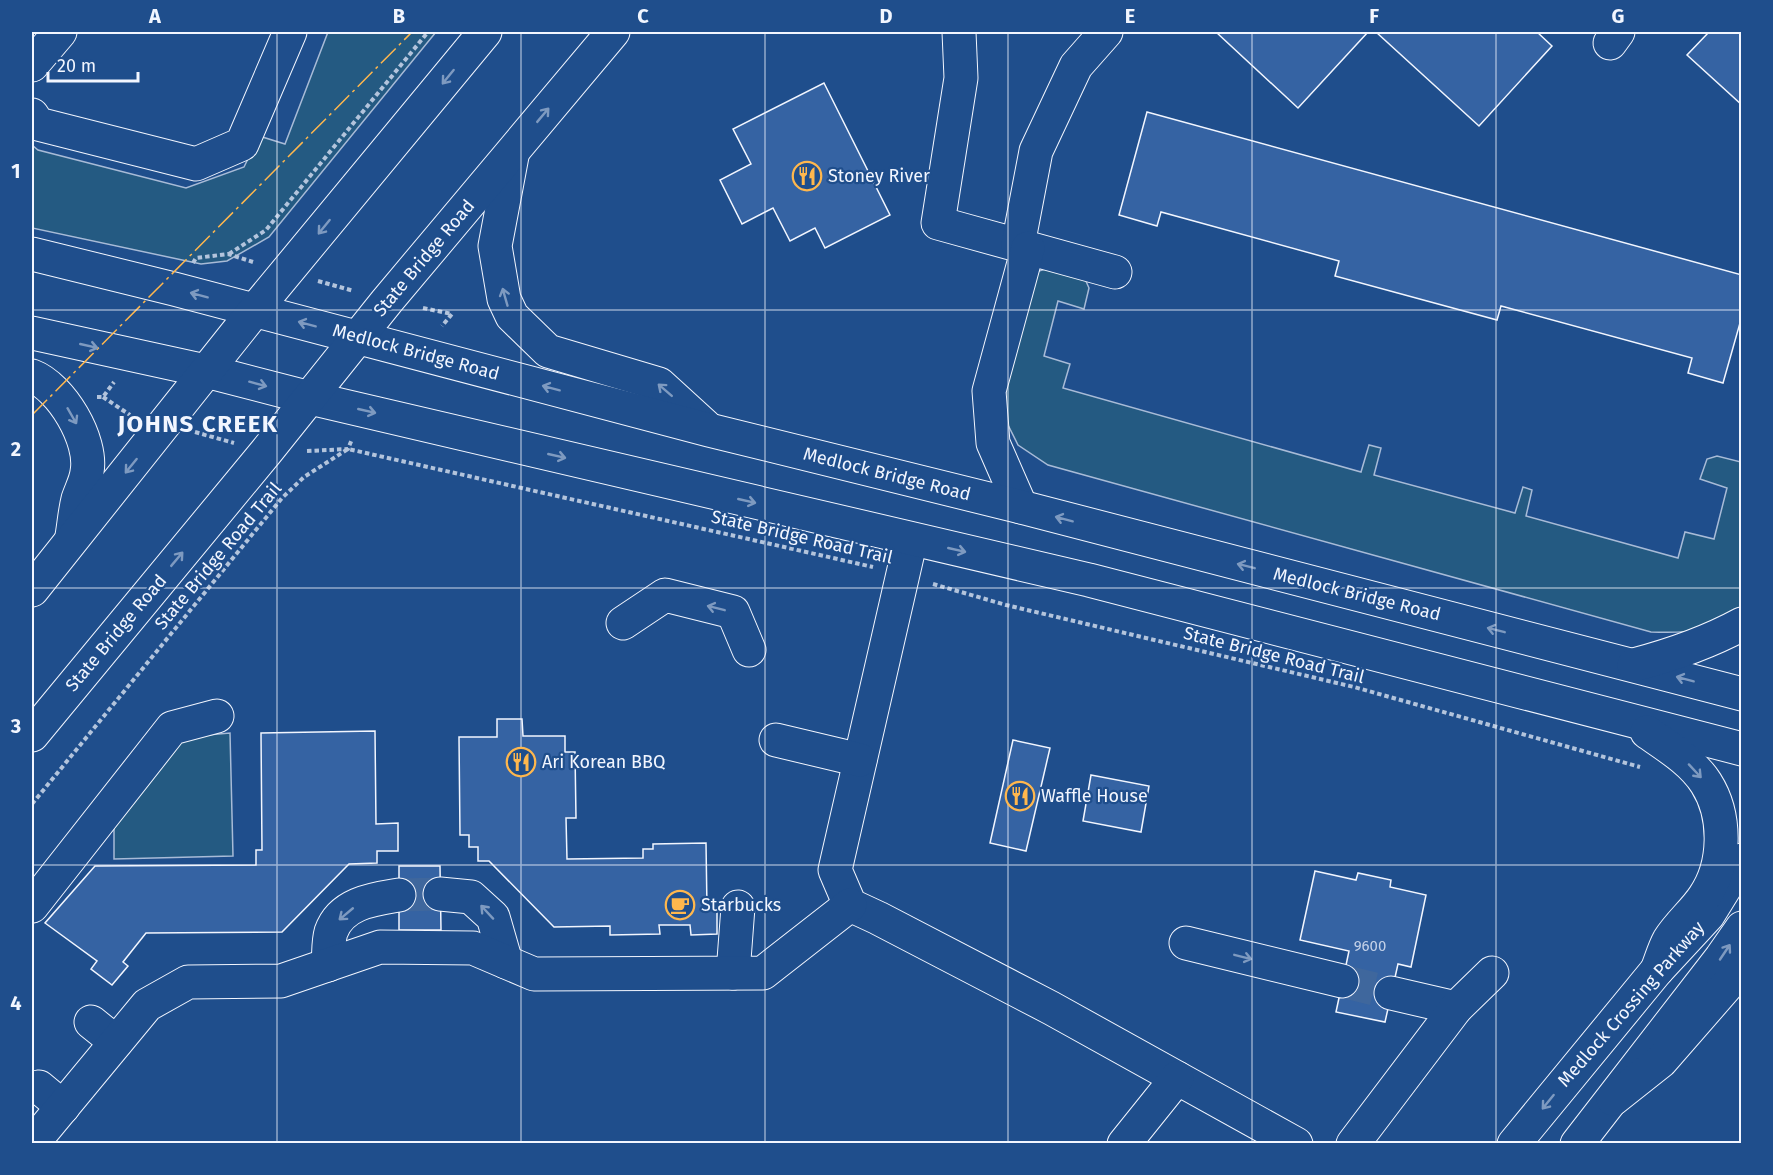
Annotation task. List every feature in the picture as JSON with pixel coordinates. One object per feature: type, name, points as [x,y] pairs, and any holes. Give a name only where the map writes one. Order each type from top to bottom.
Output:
[{"type":"main road","points":[[32,65],[60,32]]},
{"type":"main road","points":[[32,115],[38,124],[196,164],[242,144],[290,32]]},
{"type":"main road","points":[[32,590],[255,310],[485,32]]},
{"type":"main road","name":"State Bridge Road","points":[[32,735],[310,398],[387,301],[613,32]]},
{"type":"main road","points":[[959,32],[961,78],[938,223],[1115,272]]},
{"type":"main road","points":[[1021,507],[993,443],[989,391],[1023,246],[1036,151],[1076,66],[1106,32]]},
{"type":"main road","points":[[513,150],[495,246],[504,299],[512,316],[548,351],[658,384],[709,430]]},
{"type":"main road","name":"Medlock Bridge Road","points":[[32,254],[1742,694]]},
{"type":"main road","points":[[32,333],[207,371],[310,398],[1089,580],[1742,749]]},
{"type":"main road","points":[[32,376],[42,380],[63,401],[87,449],[88,472],[78,501],[71,540]]},
{"type":"main road","points":[[910,539],[835,870],[850,906],[878,918],[1051,1008],[1296,1143]]},
{"type":"main road","points":[[623,622],[665,595],[733,612],[749,650]]},
{"type":"main road","points":[[1633,666],[1676,654],[1742,624]]},
{"type":"main road","points":[[32,906],[172,728],[216,716]]},
{"type":"main road","points":[[1633,722],[1675,752],[1705,782],[1714,800],[1721,840],[1720,860],[1714,878],[1704,897],[1670,940],[1657,970]]},
{"type":"main road","points":[[776,740],[860,760]]},
{"type":"main road","name":"Medlock Crossing Parkway","points":[[1514,1143],[1657,970],[1708,915],[1742,860]]},
{"type":"main road","points":[[440,894],[471,897],[493,917],[506,962]]},
{"type":"main road","points":[[328,965],[332,931],[342,915],[365,900],[399,895]]},
{"type":"main road","points":[[32,1143],[51,1097],[116,1042],[147,1005],[188,982],[282,981],[380,947],[473,948],[534,974],[763,973],[850,906]]},
{"type":"main road","points":[[733,973],[738,908]]},
{"type":"main road","name":"Medlock Crossing Parkway","points":[[1577,1143],[1614,1099],[1742,928]]},
{"type":"main road","points":[[1186,943],[1342,981]]},
{"type":"main road","points":[[1614,1099],[1661,1061],[1742,968]]},
{"type":"main road","points":[[1353,1143],[1456,1008],[1492,973]]},
{"type":"main road","points":[[1391,993],[1456,1008]]},
{"type":"main road","points":[[91,1022],[116,1042]]},
{"type":"main road","points":[[1124,1143],[1177,1078]]},
{"type":"path","points":[[228,254],[266,230],[428,32]]},
{"type":"path","name":"State Bridge Road Trail","points":[[32,804],[282,498],[304,477],[348,449],[835,558],[1006,605],[1354,687],[1640,767]]},
{"type":"shaded area","points":[[328,32],[436,32],[269,237],[227,261],[201,264],[32,228],[32,145],[38,150],[186,188],[244,167],[259,136],[285,144]]},
{"type":"shaded area","points":[[1052,267],[1085,279],[1089,288],[1084,309],[1058,301],[1044,356],[1070,364],[1063,388],[1361,472],[1369,445],[1381,448],[1374,475],[1515,513],[1523,487],[1532,490],[1526,516],[1678,558],[1685,532],[1714,539],[1727,488],[1700,479],[1707,459],[1717,456],[1741,462],[1741,608],[1732,617],[1711,627],[1688,632],[1651,632],[1048,465],[1018,445],[1002,413],[1026,281],[1039,271]]},
{"type":"shaded area","points":[[230,733],[233,856],[114,859],[114,821],[184,737]]},
{"type":"building","points":[[1216,32],[1368,32],[1298,108]]},
{"type":"building","points":[[1376,32],[1537,32],[1552,46],[1479,126]]},
{"type":"building","points":[[1709,32],[1742,32],[1742,105],[1687,55]]},
{"type":"building","points":[[824,83],[890,215],[825,248],[815,228],[790,241],[773,208],[742,224],[720,180],[751,164],[733,129]]},
{"type":"building","points":[[1147,112],[1742,275],[1742,316],[1723,383],[1688,373],[1692,358],[1501,306],[1497,320],[1335,276],[1339,261],[1161,212],[1157,226],[1119,215]]},
{"type":"building","points":[[497,719],[522,719],[523,736],[565,736],[565,752],[575,752],[576,818],[566,818],[567,859],[643,858],[643,849],[653,849],[653,844],[706,843],[707,908],[717,908],[717,934],[691,935],[690,925],[659,925],[660,934],[610,935],[610,926],[554,927],[489,861],[478,861],[478,847],[469,847],[469,835],[460,835],[459,737],[497,737]]},
{"type":"building","points":[[375,731],[376,824],[398,823],[398,851],[377,851],[377,863],[349,864],[282,932],[146,933],[123,962],[128,966],[112,985],[91,969],[97,961],[45,923],[95,866],[256,865],[256,850],[262,850],[261,733]]},
{"type":"building","name":"Waffle House","points":[[1013,740],[1050,748],[1026,851],[990,843]]},
{"type":"building","points":[[1091,775],[1149,786],[1141,832],[1083,821]]},
{"type":"building","points":[[399,866],[440,866],[441,930],[399,930]]},
{"type":"building","points":[[1315,871],[1356,880],[1358,873],[1391,880],[1390,887],[1426,895],[1411,967],[1398,964],[1385,1022],[1336,1012],[1349,951],[1300,940]]},
{"type":"tunnel","points":[[399,895],[440,894]]},
{"type":"tunnel","points":[[1342,981],[1391,993]]},
{"type":"power","points":[[32,414],[412,32]]},
{"type":"place","name":"Stoney River","points":[[807,176]]},
{"type":"place","name":"Ari Korean BBQ","points":[[521,762]]},
{"type":"place","name":"Waffle House","points":[[1020,796]]},
{"type":"place","name":"Starbucks","points":[[680,905]]},
{"type":"district","name":"JOHNS CREEK","points":[[198,424]]}]
